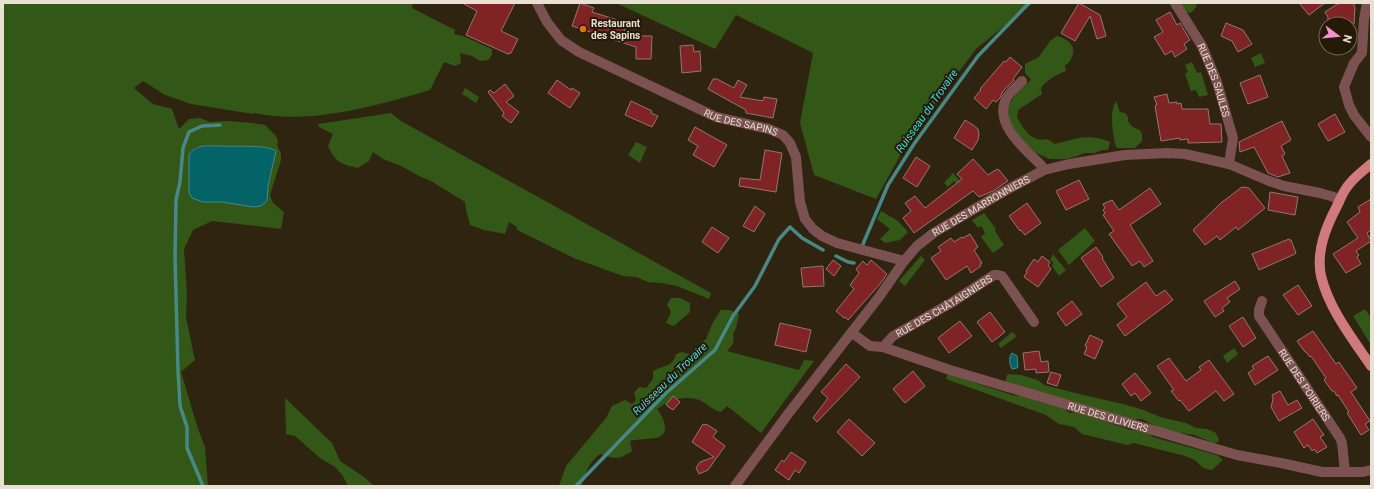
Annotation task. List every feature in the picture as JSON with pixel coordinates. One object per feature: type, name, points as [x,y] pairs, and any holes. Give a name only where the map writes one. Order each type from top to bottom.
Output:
[{"type":"main road","points":[[1371,164],[1347,187],[1328,224],[1323,237],[1321,250],[1321,274],[1330,299],[1340,318],[1371,366]]},
{"type":"main road","points":[[1339,201],[1371,173]]},
{"type":"street","name":"RUE DES SAPINS","points":[[537,3],[547,22],[561,40],[579,52],[716,117],[769,129],[783,136],[790,143],[796,157],[800,202],[805,219],[813,229],[822,236],[837,243],[904,261]]},
{"type":"street","name":"RUE DES SAULES","points":[[1175,3],[1202,46],[1217,82],[1233,138],[1229,164]]},
{"type":"street","points":[[1367,3],[1364,19],[1362,53],[1354,63],[1344,87],[1349,105],[1354,115],[1371,137]]},
{"type":"street","points":[[1022,81],[1007,98],[1003,109],[1003,116],[1005,124],[1011,133],[1044,170]]},
{"type":"street","name":"RUE DES MARRONNIERS","points":[[735,486],[788,414],[892,280],[904,261],[917,246],[935,232],[1044,170],[1099,159],[1147,154],[1185,154],[1229,164],[1269,181],[1284,186],[1334,197],[1339,201]]},
{"type":"street","name":"RUE DES CHÂTAIGNIERS","points":[[883,347],[893,336],[951,303],[994,275],[1002,276],[1034,322]]},
{"type":"street","name":"RUE DES POIRIERS","points":[[1262,301],[1259,316],[1340,438],[1342,443],[1345,472]]},
{"type":"street","name":"RUE DES OLIVIERS","points":[[852,332],[870,350],[883,347],[950,370],[1231,453],[1322,472],[1363,472],[1371,470]]},
{"type":"green space","points":[[3,3],[413,3],[412,8],[455,30],[454,34],[463,36],[492,49],[492,55],[488,60],[480,61],[472,56],[460,53],[461,63],[455,66],[444,62],[430,90],[343,112],[320,115],[298,117],[253,114],[191,104],[165,95],[143,81],[134,88],[153,104],[172,109],[179,129],[189,119],[200,118],[210,122],[227,121],[265,125],[276,136],[278,141],[277,145],[281,154],[281,160],[270,195],[273,203],[284,212],[281,229],[212,221],[193,230],[184,249],[187,295],[186,317],[195,360],[181,372],[205,447],[208,486],[3,486]],"holes":[[[196,147],[265,147],[276,151],[268,186],[267,201],[253,207],[222,202],[203,202]]]},
{"type":"green space","points":[[616,3],[1033,3],[976,49],[911,136],[876,199],[814,175],[800,123],[813,53],[736,15],[715,49]]},
{"type":"green space","points":[[1180,3],[1196,3],[1197,6],[1191,13],[1186,12]]},
{"type":"green space","points":[[1057,36],[1067,40],[1073,47],[1072,58],[1065,65],[1066,71],[1046,82],[1041,88],[1042,94],[1018,110],[1017,117],[1025,130],[1032,137],[1037,139],[1047,139],[1055,144],[1088,137],[1102,139],[1110,142],[1108,150],[1102,150],[1095,153],[1085,153],[1066,159],[1050,159],[1036,153],[1009,125],[1008,107],[1017,91],[1031,80],[1025,73],[1025,64],[1039,57],[1050,41]]},
{"type":"green space","points":[[1261,53],[1265,63],[1255,67],[1251,58]]},
{"type":"green space","points":[[1192,62],[1197,73],[1201,72],[1208,95],[1199,97],[1196,90],[1191,91],[1185,74],[1188,72],[1185,65]]},
{"type":"green space","points":[[465,88],[479,97],[476,103],[462,94]]},
{"type":"green space","points":[[1116,101],[1120,112],[1125,113],[1130,124],[1134,128],[1140,130],[1142,134],[1142,141],[1135,148],[1117,148],[1115,144],[1112,116]]},
{"type":"green space","points":[[391,113],[401,121],[711,293],[709,299],[677,286],[648,282],[636,277],[623,276],[576,259],[517,230],[517,227],[509,222],[505,234],[484,230],[470,225],[465,202],[431,181],[383,159],[373,152],[369,161],[358,168],[340,162],[328,146],[333,134],[319,127],[318,124]]},
{"type":"green space","points":[[636,142],[647,147],[640,163],[628,155]]},
{"type":"green space","points":[[953,173],[964,185],[960,188],[954,181],[948,187],[944,183]]},
{"type":"green space","points":[[881,211],[898,221],[908,232],[900,240],[885,243],[880,239],[890,229],[877,219]]},
{"type":"green space","points":[[984,213],[996,229],[995,231],[1004,245],[993,253],[981,237],[985,233],[981,226],[978,228],[972,220]]},
{"type":"green space","points":[[1085,228],[1095,241],[1069,265],[1058,250]]},
{"type":"green space","points":[[1053,254],[1066,270],[1059,276],[1052,266],[1053,262],[1050,260]]},
{"type":"green space","points":[[921,256],[925,260],[905,286],[899,281]]},
{"type":"green space","points":[[671,298],[680,298],[690,303],[690,312],[674,326],[666,323],[671,312],[667,304]]},
{"type":"green space","points":[[1365,309],[1371,318],[1371,345],[1353,316]]},
{"type":"green space","points":[[721,310],[729,310],[738,313],[739,315],[733,334],[734,337],[732,345],[727,351],[799,370],[804,360],[814,361],[761,433],[727,406],[721,412],[699,400],[688,398],[677,399],[657,409],[664,423],[665,428],[663,435],[657,438],[630,441],[632,451],[624,456],[613,458],[600,454],[588,468],[582,486],[559,486],[566,466],[606,418],[612,406],[625,400],[632,404],[636,400],[634,393],[639,387],[646,388],[653,379],[653,371],[670,364],[675,358],[676,354],[682,352],[690,354],[706,339],[713,322]]},
{"type":"green space","points":[[1012,332],[1017,336],[1001,348],[998,344]]},
{"type":"green space","points":[[1234,348],[1238,354],[1227,363],[1223,356]]},
{"type":"green space","points":[[948,374],[1012,395],[1028,397],[1039,402],[1060,406],[1070,413],[1077,411],[1130,430],[1142,431],[1153,437],[1217,455],[1223,460],[1212,470],[1203,468],[1195,460],[1185,456],[1134,443],[1127,445],[1082,434],[1074,427],[1059,424],[1046,415],[946,379]]},
{"type":"green space","points":[[1007,375],[1021,375],[1038,380],[1044,385],[1123,404],[1144,410],[1160,417],[1186,423],[1196,428],[1207,429],[1216,433],[1219,440],[1218,442],[1213,443],[1195,435],[1165,431],[1142,419],[1126,419],[1005,382]]},
{"type":"green space","points":[[285,398],[332,443],[340,461],[364,477],[374,486],[348,486],[343,476],[335,467],[320,458],[295,436],[286,434]]},
{"type":"water","points":[[205,146],[265,147],[276,151],[268,186],[267,201],[261,206],[253,207],[222,202],[203,202],[192,198],[189,193],[189,155],[192,151],[198,147]]},
{"type":"water","points":[[1012,353],[1017,356],[1018,367],[1012,369],[1010,365],[1010,356]]},
{"type":"building","points":[[462,3],[515,3],[501,31],[518,39],[511,53],[508,54],[466,35],[477,11]]},
{"type":"building","points":[[580,3],[594,8],[592,12],[627,23],[624,32],[638,36],[652,36],[651,59],[636,59],[636,47],[572,26]]},
{"type":"building","points":[[1079,3],[1100,15],[1106,36],[1097,39],[1090,16],[1075,41],[1061,33]]},
{"type":"building","points":[[1299,3],[1325,3],[1309,15]]},
{"type":"building","points":[[1339,3],[1353,3],[1355,7],[1354,16],[1327,16],[1325,12]]},
{"type":"building","points":[[1170,12],[1177,25],[1180,23],[1190,40],[1184,44],[1187,49],[1175,57],[1172,51],[1165,55],[1154,37],[1163,32],[1156,20]]},
{"type":"building","points":[[1226,23],[1243,30],[1252,44],[1238,52],[1232,41],[1221,36]]},
{"type":"building","points":[[693,45],[694,52],[700,51],[701,71],[682,73],[680,46]]},
{"type":"building","points":[[1010,57],[1022,67],[1013,79],[1014,80],[1003,91],[1000,98],[996,102],[993,100],[986,109],[974,98],[1004,61],[1006,62]]},
{"type":"building","points":[[1260,75],[1268,97],[1248,104],[1240,83]]},
{"type":"building","points":[[713,79],[717,79],[734,88],[738,80],[747,85],[740,97],[763,101],[764,97],[777,99],[773,118],[746,113],[746,110],[708,89]]},
{"type":"building","points":[[557,80],[571,90],[572,88],[580,93],[570,108],[548,93]]},
{"type":"building","points":[[505,84],[514,96],[506,102],[519,112],[511,123],[502,116],[504,113],[488,92],[490,90],[494,93]]},
{"type":"building","points":[[1167,94],[1169,103],[1181,103],[1182,109],[1208,109],[1210,124],[1221,124],[1222,142],[1188,143],[1188,139],[1180,140],[1180,138],[1161,141],[1155,106],[1157,105],[1154,97]]},
{"type":"building","points":[[631,101],[652,111],[651,113],[658,116],[652,127],[625,115]]},
{"type":"building","points":[[1335,114],[1345,132],[1328,141],[1318,124]]},
{"type":"building","points":[[965,120],[978,129],[978,140],[972,150],[954,138]]},
{"type":"building","points":[[1282,121],[1291,140],[1281,146],[1285,154],[1282,156],[1290,173],[1278,177],[1268,173],[1254,147],[1240,152],[1239,142]]},
{"type":"building","points":[[695,127],[727,145],[714,167],[693,155],[698,146],[688,140]]},
{"type":"building","points":[[765,150],[782,153],[776,192],[739,186],[740,178],[760,180]]},
{"type":"building","points":[[916,157],[930,166],[917,187],[903,178]]},
{"type":"building","points":[[973,159],[988,175],[997,169],[1008,181],[993,191],[979,197],[973,191],[914,233],[903,218],[911,211],[905,203],[915,196],[925,208],[962,179],[957,174]]},
{"type":"building","points":[[1079,180],[1089,199],[1066,210],[1056,191]]},
{"type":"building","points":[[1242,187],[1249,188],[1265,208],[1238,230],[1236,227],[1220,240],[1217,236],[1205,245],[1193,230],[1221,203]]},
{"type":"building","points":[[1150,188],[1161,204],[1130,225],[1153,261],[1144,267],[1140,261],[1132,266],[1109,234],[1114,231],[1103,215],[1105,213],[1103,210],[1105,208],[1103,204],[1112,200],[1119,210]]},
{"type":"building","points":[[1270,192],[1298,197],[1295,215],[1268,210]]},
{"type":"building","points":[[1371,199],[1371,230],[1367,233],[1371,241],[1356,251],[1359,255],[1357,257],[1361,264],[1346,273],[1333,254],[1358,238],[1347,222],[1360,212],[1358,207]]},
{"type":"building","points":[[1027,203],[1041,223],[1025,235],[1021,230],[1020,231],[1009,216]]},
{"type":"building","points":[[755,206],[765,214],[754,232],[743,226]]},
{"type":"building","points":[[712,227],[729,238],[718,253],[702,242]]},
{"type":"building","points":[[970,234],[978,247],[974,250],[982,263],[980,264],[981,266],[971,273],[967,266],[946,280],[931,258],[941,251],[938,247],[951,238],[954,242]]},
{"type":"building","points":[[1289,239],[1291,240],[1296,253],[1259,270],[1252,254]]},
{"type":"building","points":[[1096,247],[1114,278],[1101,287],[1081,258]]},
{"type":"building","points":[[1042,256],[1050,262],[1048,265],[1051,269],[1038,287],[1024,277],[1034,259],[1038,262]]},
{"type":"building","points":[[833,260],[841,266],[834,276],[826,269]]},
{"type":"building","points":[[871,260],[887,274],[848,320],[836,311],[854,289],[850,285],[859,273],[856,269],[863,261],[867,265]]},
{"type":"building","points":[[823,266],[824,286],[803,287],[801,268]]},
{"type":"building","points":[[1235,281],[1240,289],[1227,298],[1230,302],[1222,308],[1224,311],[1215,317],[1204,301]]},
{"type":"building","points":[[1146,282],[1156,296],[1165,290],[1173,300],[1125,336],[1117,325],[1127,317],[1117,304]]},
{"type":"building","points":[[1298,285],[1312,306],[1298,315],[1283,295]]},
{"type":"building","points":[[1072,301],[1082,314],[1066,326],[1057,313]]},
{"type":"building","points":[[990,312],[1005,332],[992,342],[977,322]]},
{"type":"building","points":[[1243,317],[1256,338],[1243,347],[1229,326]]},
{"type":"building","points":[[960,321],[972,336],[949,353],[938,338]]},
{"type":"building","points":[[780,323],[811,330],[806,352],[775,345]]},
{"type":"building","points":[[1313,331],[1336,364],[1339,362],[1357,388],[1351,392],[1370,421],[1365,424],[1369,430],[1361,435],[1338,395],[1337,396],[1334,391],[1332,391],[1324,380],[1326,378],[1311,356],[1310,357],[1305,352],[1297,341]]},
{"type":"building","points":[[1090,335],[1103,341],[1095,359],[1084,354],[1087,347],[1085,346]]},
{"type":"building","points":[[1039,351],[1041,362],[1048,361],[1049,372],[1036,373],[1036,369],[1025,370],[1023,353]]},
{"type":"building","points":[[1268,356],[1278,370],[1255,385],[1248,373],[1254,369],[1252,366]]},
{"type":"building","points":[[1169,358],[1186,381],[1201,370],[1199,367],[1209,360],[1234,394],[1224,401],[1216,391],[1189,411],[1171,391],[1174,390],[1157,366]]},
{"type":"building","points":[[846,364],[860,377],[817,422],[813,418],[828,398],[821,392]]},
{"type":"building","points":[[913,371],[925,386],[905,403],[893,389]]},
{"type":"building","points":[[1051,372],[1061,375],[1057,386],[1047,383]]},
{"type":"building","points":[[1135,373],[1151,393],[1141,401],[1135,393],[1131,396],[1122,384]]},
{"type":"building","points":[[1280,391],[1288,405],[1297,400],[1302,408],[1279,421],[1271,407],[1273,399],[1272,395]]},
{"type":"building","points":[[673,396],[680,402],[673,410],[666,405]]},
{"type":"building","points":[[849,419],[875,443],[862,456],[837,432]]},
{"type":"building","points":[[1313,419],[1324,435],[1320,437],[1327,447],[1317,453],[1314,449],[1312,451],[1308,445],[1304,448],[1294,432]]},
{"type":"building","points":[[703,424],[706,424],[717,431],[713,437],[725,446],[708,470],[699,474],[696,468],[700,462],[714,457],[692,442]]},
{"type":"building","points":[[791,452],[806,462],[799,473],[795,470],[789,480],[775,470],[782,460],[784,462]]},
{"type":"waterway","name":"Ruisseau du Trovaire","points":[[863,244],[888,185],[914,144],[978,56],[1029,3]]},
{"type":"waterway","points":[[203,486],[187,448],[187,427],[180,406],[175,256],[176,200],[180,182],[183,148],[189,132],[202,126],[220,125]]},
{"type":"waterway","name":"Ruisseau du Trovaire","points":[[576,486],[665,394],[715,350],[733,316],[755,286],[779,239],[790,227],[802,238],[823,250]]},
{"type":"waterway","points":[[836,256],[848,262],[854,263]]},
{"type":"place","name":"Restaurant des Sapins","points":[[583,29]]}]
